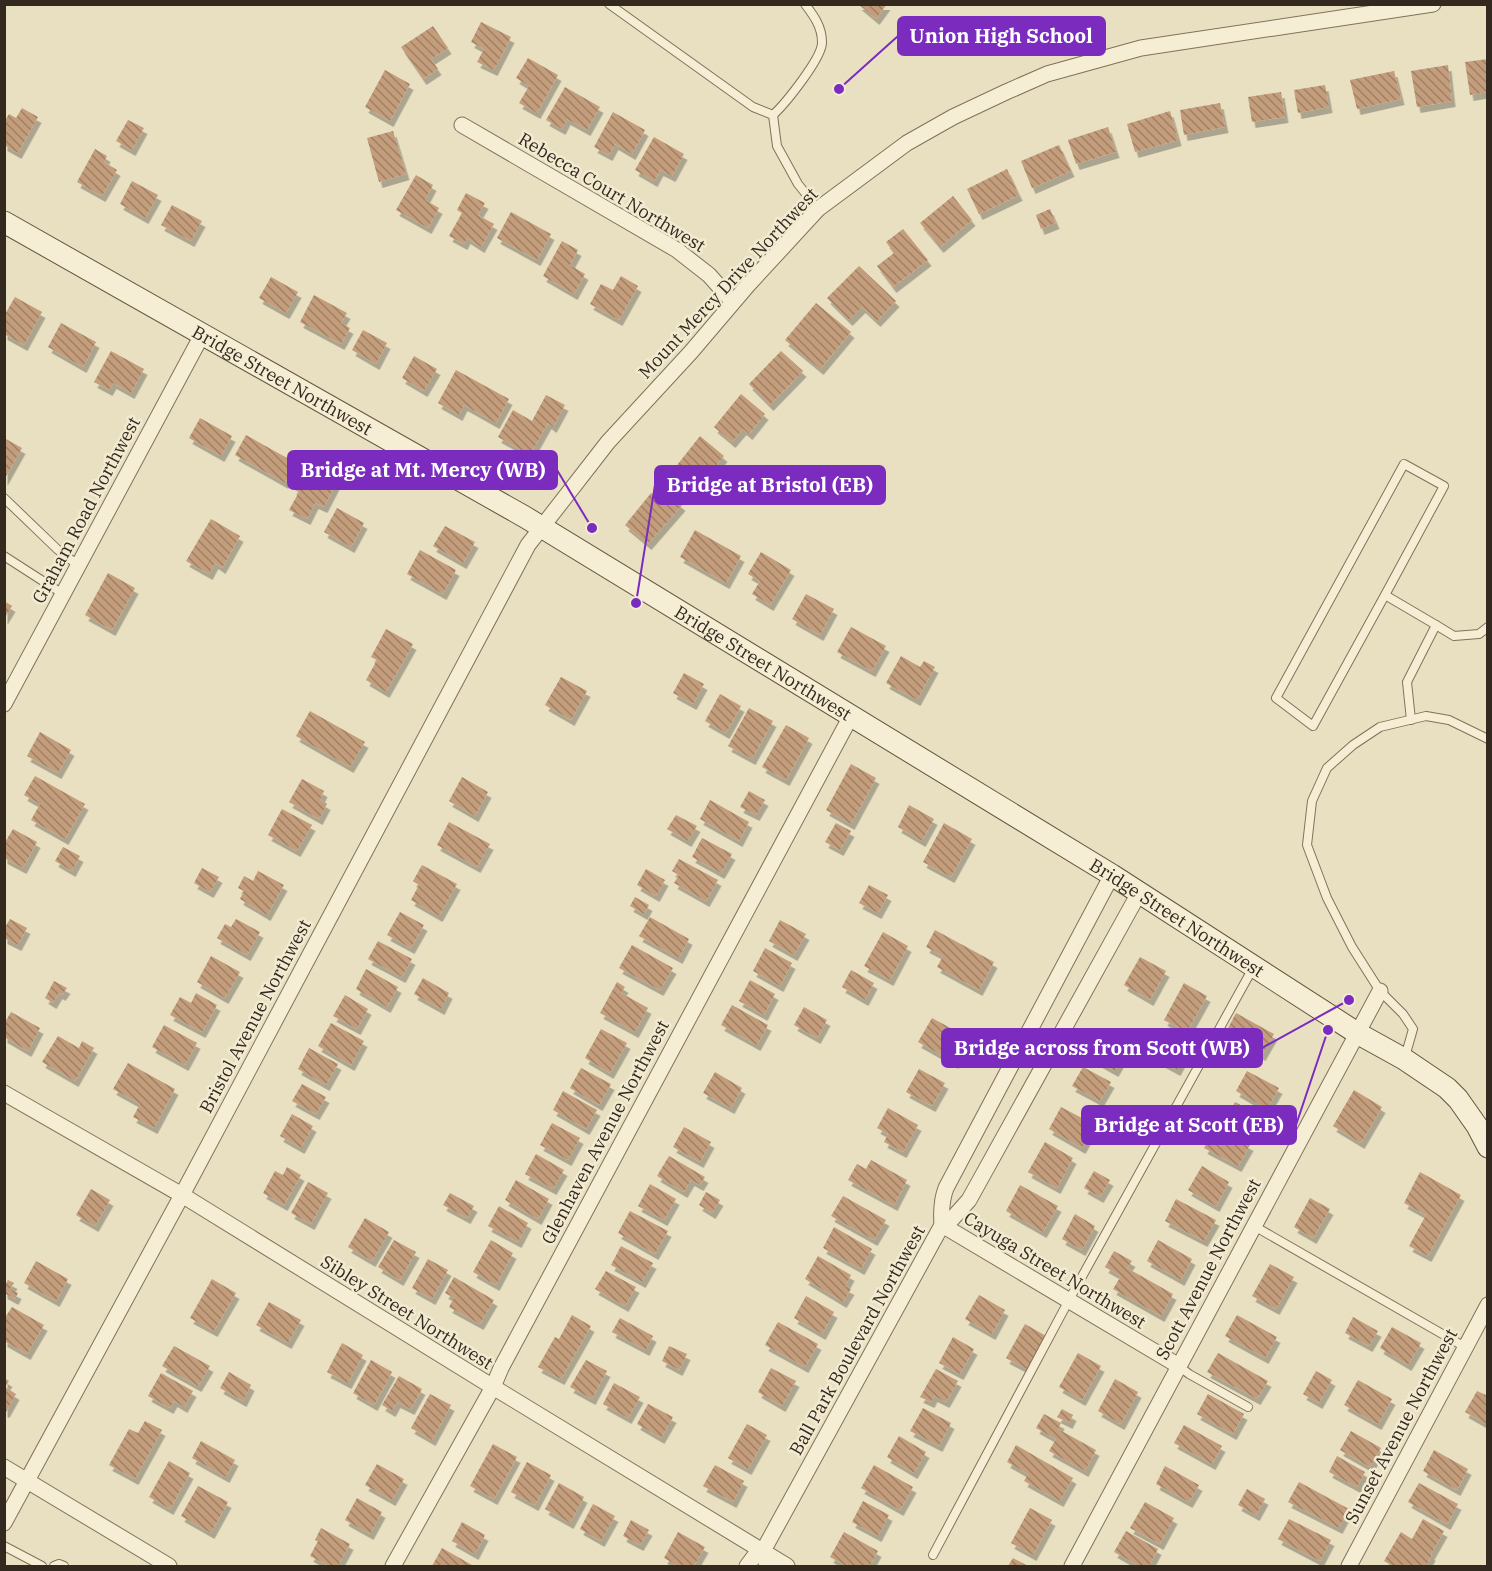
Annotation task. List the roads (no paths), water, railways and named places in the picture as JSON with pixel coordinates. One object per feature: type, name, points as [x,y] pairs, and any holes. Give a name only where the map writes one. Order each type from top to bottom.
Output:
[{"type":"main road","name":"Bridge Street Northwest","points":[[4,222],[525,517],[1112,875],[1357,1033],[1404,1059],[1448,1088],[1477,1126],[1488,1147]]},
{"type":"street","name":"Mount Mercy Drive Northwest","points":[[542,528],[608,442],[818,209],[907,143],[953,117],[1047,75],[1141,48],[1433,4]]},
{"type":"street","name":"Rebecca Court Northwest","points":[[462,125],[677,250],[709,274],[733,302]]},
{"type":"street","name":"Graham Road Northwest","points":[[4,704],[202,335]]},
{"type":"street","name":"Bristol Avenue Northwest","points":[[4,1523],[182,1195],[528,545],[542,528]]},
{"type":"street","name":"Glenhaven Avenue Northwest","points":[[393,1566],[493,1387],[501,1368],[851,716]]},
{"type":"street","name":"Ball Park Boulevard Northwest","points":[[747,1566],[756,1554],[765,1559],[942,1225],[942,1199],[946,1188],[1112,875]]},
{"type":"street","points":[[942,1225],[952,1219],[969,1200],[1139,892]]},
{"type":"street","name":"Scott Avenue Northwest","points":[[1072,1566],[1380,992]]},
{"type":"street","name":"Sibley Street Northwest","points":[[4,1093],[182,1195],[493,1387],[765,1559],[787,1566]]},
{"type":"street","name":"Cayuga Street Northwest","points":[[942,1225],[1179,1366]]},
{"type":"street","name":"Sunset Avenue Northwest","points":[[1349,1566],[1488,1305]]},
{"type":"street","points":[[4,1467],[169,1566]]},
{"type":"lane","points":[[609,4],[753,107],[773,115]]},
{"type":"lane","points":[[773,115],[814,63],[823,45],[815,18],[805,4]]},
{"type":"lane","points":[[773,115],[777,146],[798,184],[818,209]]},
{"type":"lane","points":[[1404,464],[1444,486],[1385,595],[1313,726],[1276,698],[1404,464]]},
{"type":"lane","points":[[4,498],[57,549],[79,566]]},
{"type":"lane","points":[[4,556],[63,594]]},
{"type":"lane","points":[[1385,595],[1454,636],[1479,634],[1488,627]]},
{"type":"lane","points":[[1411,720],[1407,682],[1436,626]]},
{"type":"lane","points":[[1404,1059],[1413,1029],[1403,1014],[1380,992],[1352,947],[1327,898],[1307,845],[1312,801],[1327,768],[1353,745],[1380,727],[1426,716],[1449,720],[1488,739]]},
{"type":"lane","points":[[933,1555],[1069,1300],[1254,967]]},
{"type":"lane","points":[[1254,1226],[1465,1347]]},
{"type":"lane","points":[[1179,1366],[1248,1407]]},
{"type":"lane","points":[[4,1546],[42,1566]]},
{"type":"lane","points":[[54,1566],[59,1564],[64,1566]]},
{"type":"place","name":"Union High School","points":[[839,89]]},
{"type":"place","name":"Bridge at Mt. Mercy (WB)","points":[[592,528]]},
{"type":"place","name":"Bridge at Bristol (EB)","points":[[636,603]]},
{"type":"place","name":"Bridge across from Scott (WB)","points":[[1349,1000]]},
{"type":"place","name":"Bridge at Scott (EB)","points":[[1328,1030]]}]
